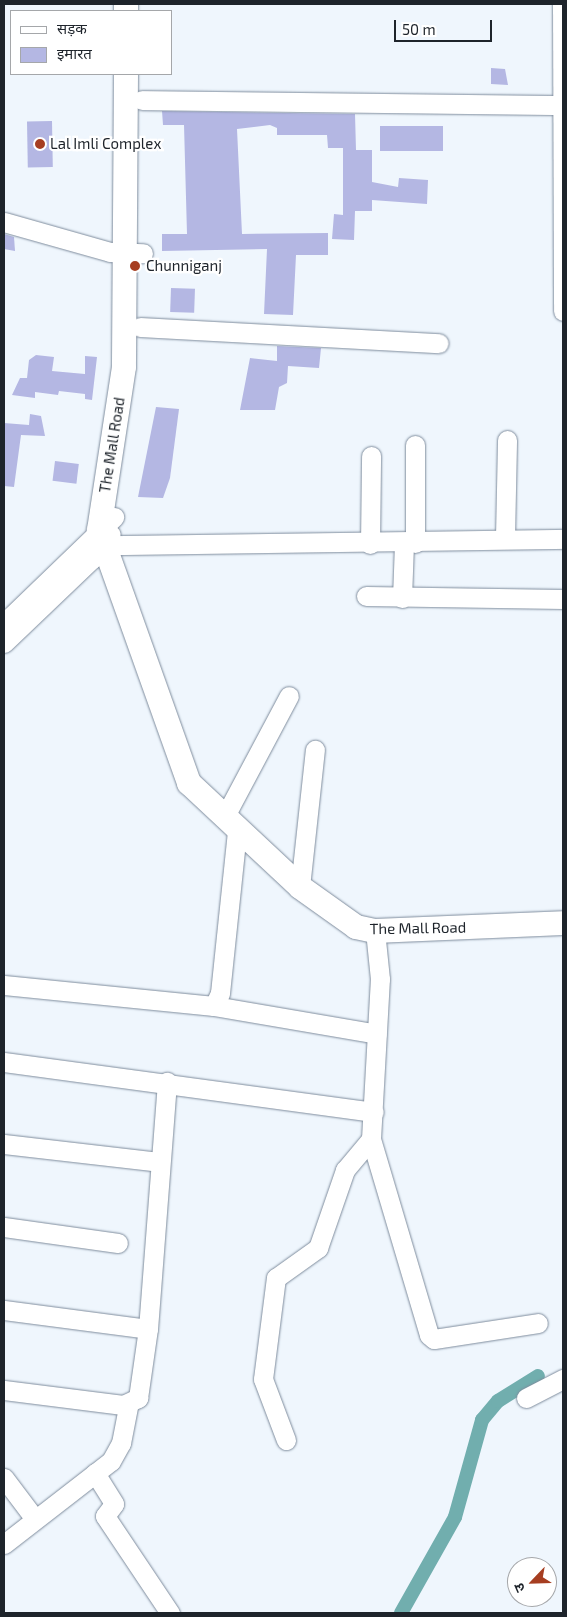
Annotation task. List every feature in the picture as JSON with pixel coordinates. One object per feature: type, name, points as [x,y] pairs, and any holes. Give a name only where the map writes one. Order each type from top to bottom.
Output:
[{"type":"main road","name":"The Mall Road","points":[[109,534],[138,370],[140,327],[126,75]]},
{"type":"main road","name":"The Mall Road","points":[[142,75],[135,253],[109,534],[189,783],[201,797],[300,887],[337,917],[375,931],[563,923]]},
{"type":"street","points":[[562,4],[563,311]]},
{"type":"street","points":[[142,100],[563,106]]},
{"type":"street","points":[[4,222],[135,253]]},
{"type":"street","points":[[140,327],[439,343]]},
{"type":"street","points":[[505,537],[507,440]]},
{"type":"street","points":[[402,598],[409,543],[415,445]]},
{"type":"street","points":[[370,544],[371,456]]},
{"type":"street","points":[[4,643],[109,534]]},
{"type":"street","points":[[4,623],[109,534],[370,544],[505,537],[563,539]]},
{"type":"street","points":[[366,596],[563,599]]},
{"type":"street","points":[[214,1006],[220,993],[231,824],[289,696]]},
{"type":"street","points":[[300,887],[315,750]]},
{"type":"street","points":[[375,931],[380,979],[371,1139],[429,1335],[434,1339],[538,1323]]},
{"type":"street","points":[[4,985],[214,1006],[377,1034]]},
{"type":"street","points":[[4,1062],[167,1082],[374,1112]]},
{"type":"street","points":[[4,1544],[95,1474],[117,1452],[128,1406],[139,1392],[148,1329],[159,1162],[167,1082]]},
{"type":"street","points":[[286,1440],[263,1379],[276,1278],[318,1248],[345,1170],[371,1139]]},
{"type":"street","points":[[4,1144],[159,1162]]},
{"type":"street","points":[[4,1227],[118,1243]]},
{"type":"street","points":[[4,1310],[148,1329]]},
{"type":"street","points":[[526,1398],[563,1379]]},
{"type":"street","points":[[4,1390],[128,1406]]},
{"type":"street","points":[[95,1474],[114,1504],[105,1516],[170,1613]]},
{"type":"street","points":[[4,1478],[35,1519]]},
{"type":"building","points":[[491,68],[505,69],[508,85],[491,84]]},
{"type":"building","points":[[162,111],[355,114],[356,150],[372,150],[372,182],[398,187],[399,178],[428,180],[427,204],[372,200],[372,211],[355,211],[354,240],[332,239],[334,214],[343,215],[343,148],[328,148],[327,135],[277,135],[277,128],[270,125],[237,129],[242,234],[328,233],[328,255],[296,255],[293,315],[264,314],[267,249],[162,251],[162,234],[187,234],[184,125],[163,125]]},
{"type":"building","name":"Lal Imli Complex","points":[[27,121],[52,121],[53,167],[28,167]]},
{"type":"building","points":[[380,126],[443,126],[443,151],[380,151]]},
{"type":"building","points":[[4,234],[14,237],[15,251],[4,249]]},
{"type":"building","points":[[171,288],[195,289],[194,313],[170,312]]},
{"type":"building","points":[[277,346],[321,348],[319,368],[288,366],[287,383],[279,387],[275,410],[240,410],[250,358],[277,361]]},
{"type":"building","points":[[36,355],[54,357],[52,371],[85,374],[85,356],[97,357],[92,400],[85,399],[85,394],[59,391],[58,395],[35,392],[35,398],[12,395],[20,378],[27,378],[29,360]]},
{"type":"building","points":[[156,407],[179,409],[170,478],[163,498],[138,497]]},
{"type":"building","points":[[30,414],[41,416],[45,436],[21,435],[14,487],[4,486],[4,423],[29,425]]},
{"type":"building","points":[[55,461],[79,464],[76,484],[53,481]]},
{"type":"waterway","points":[[401,1613],[455,1517],[482,1420],[498,1401],[538,1376]]},
{"type":"place","name":"Lal Imli Complex","points":[[40,144]]},
{"type":"place","name":"Chunniganj","points":[[135,266]]}]
